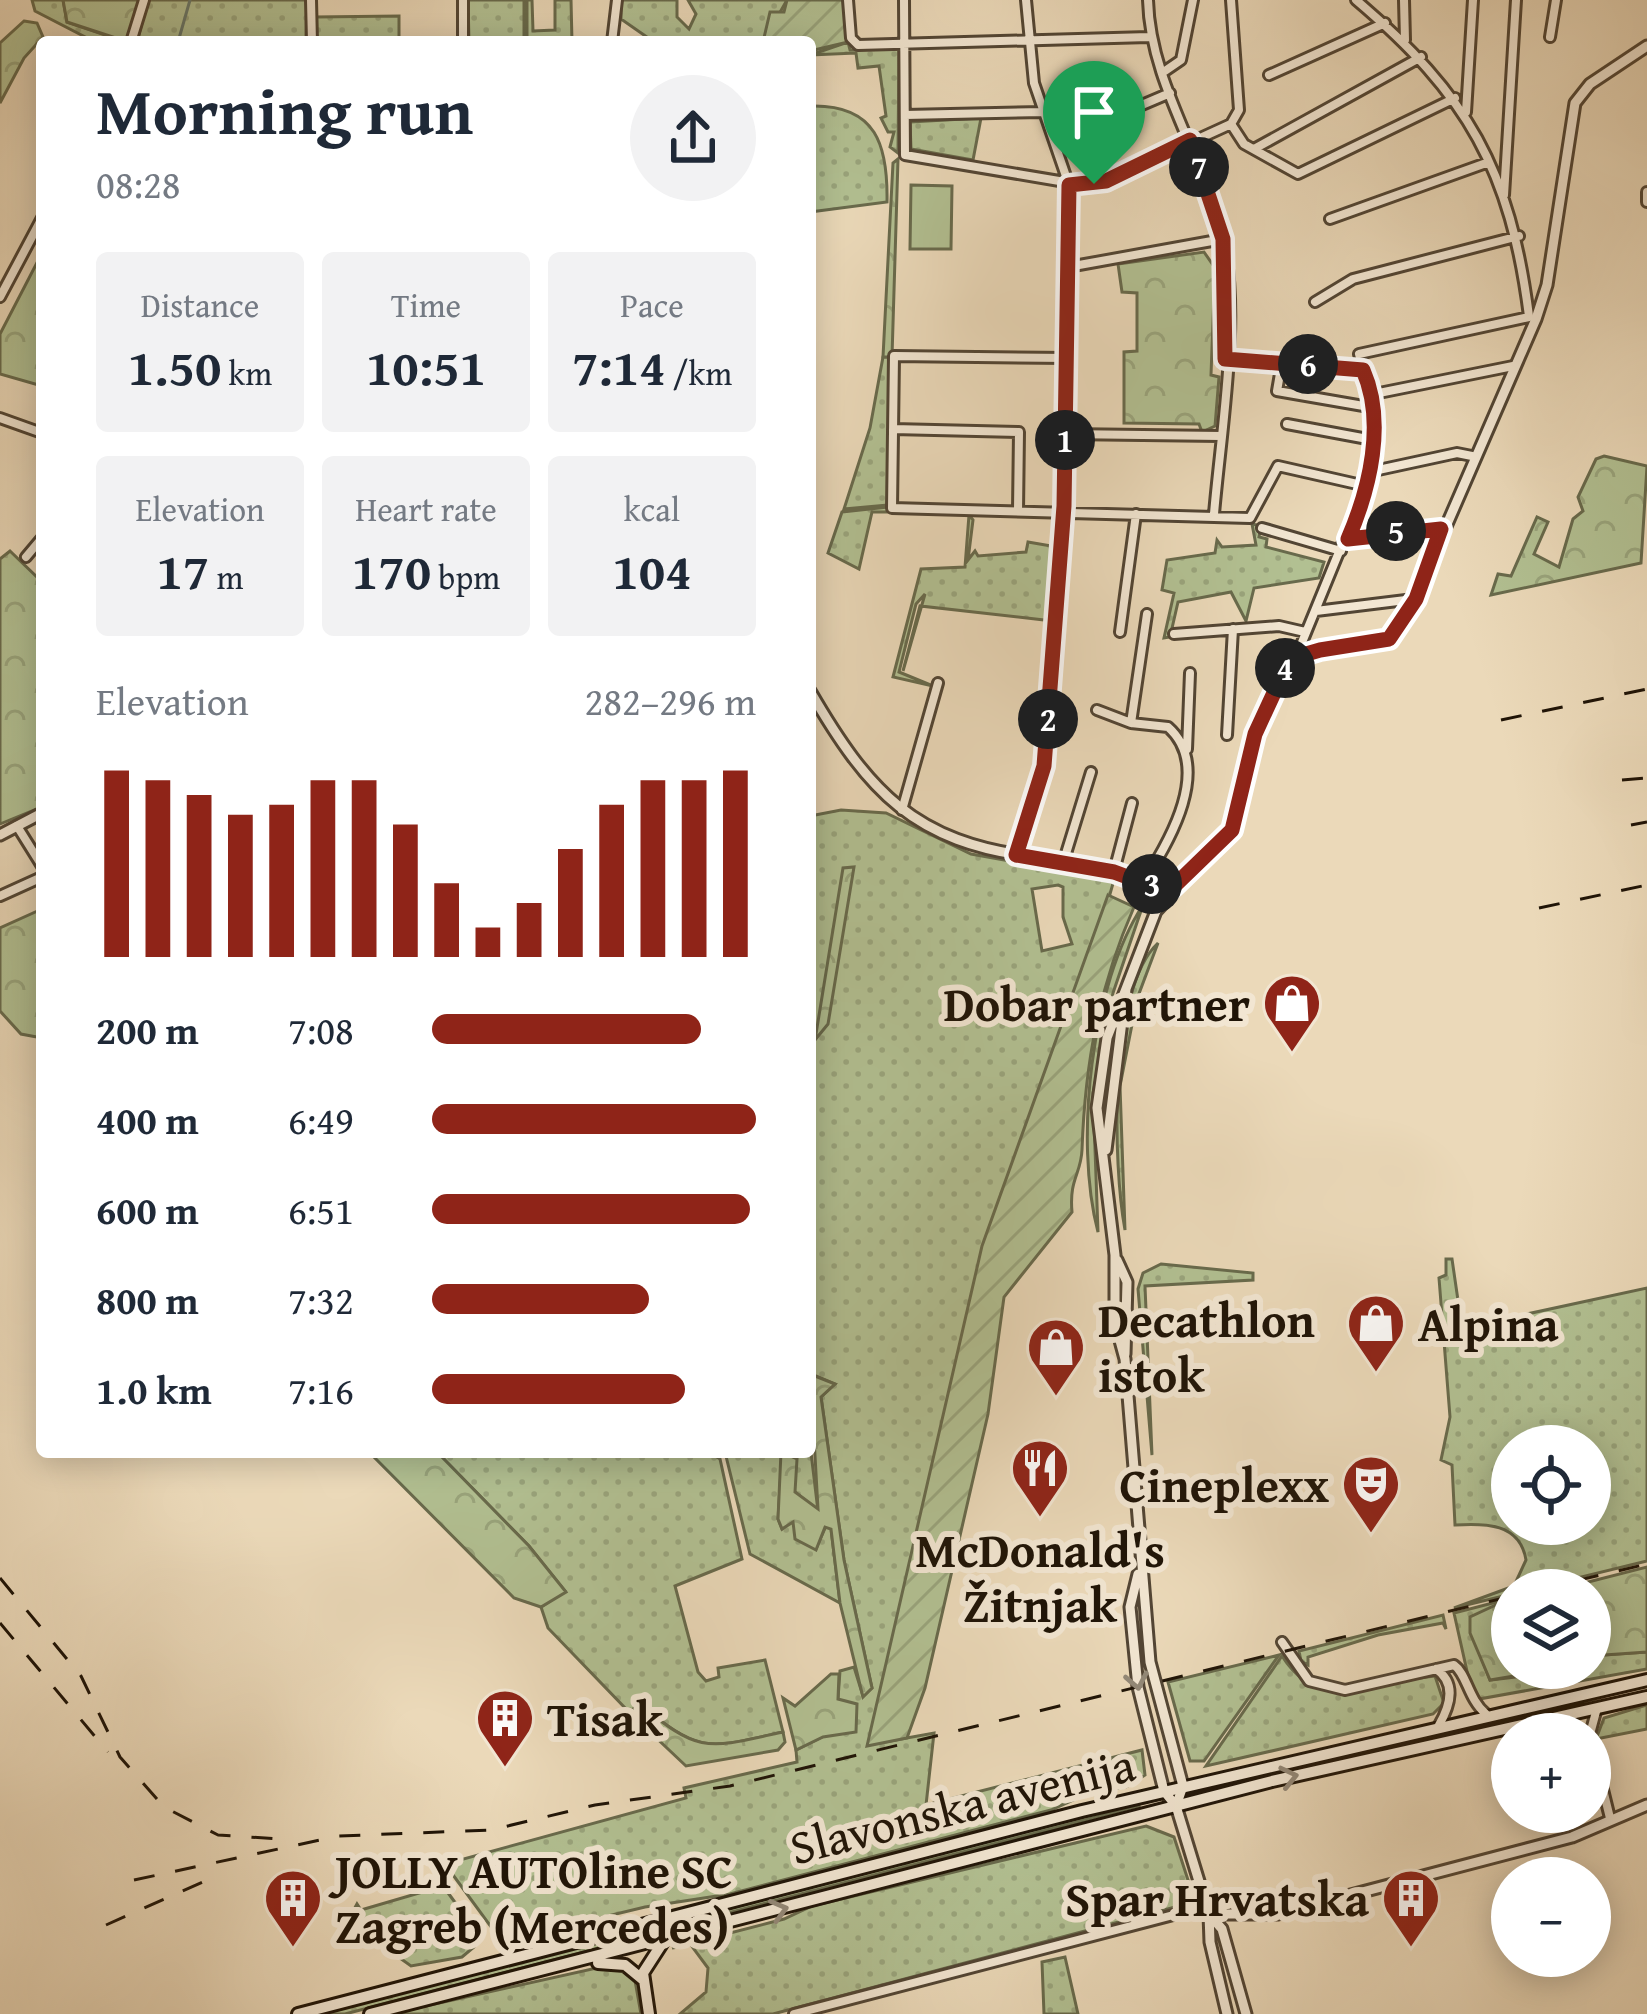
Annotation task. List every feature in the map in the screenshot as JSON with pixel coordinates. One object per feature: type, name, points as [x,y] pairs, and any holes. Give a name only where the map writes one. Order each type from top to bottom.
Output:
[{"type":"main road","name":"Slavonska avenija","points":[[298,2014],[1183,1786],[1647,1680]]},
{"type":"main road","name":"Slavonska avenija","points":[[1567,1713],[1647,1696]]},
{"type":"main road","name":"Slavonska avenija","points":[[370,2014],[1176,1806],[1491,1731]]},
{"type":"main road","points":[[649,2014],[642,1979],[648,1959],[665,1940]]},
{"type":"main road","points":[[574,1963],[615,1962],[642,1979]]},
{"type":"main road","points":[[648,1998],[658,2014]]},
{"type":"street","points":[[132,36],[144,0]]},
{"type":"street","points":[[311,0],[312,36]]},
{"type":"street","points":[[463,0],[464,36]]},
{"type":"street","points":[[613,36],[617,0]]},
{"type":"street","points":[[848,0],[854,43],[1149,37]]},
{"type":"street","points":[[904,0],[905,154],[1069,185],[1106,181],[1232,124],[1239,110],[1232,0]]},
{"type":"street","points":[[1016,855],[1044,766],[1064,512],[1068,358],[1069,185],[1043,112],[1028,41],[1026,0]]},
{"type":"street","points":[[1148,0],[1149,37],[1223,239],[1225,359],[1214,514]]},
{"type":"street","points":[[1162,74],[1181,60],[1193,0]]},
{"type":"street","points":[[1356,0],[1387,22],[1421,57],[1466,114],[1519,236],[1532,318]]},
{"type":"street","points":[[1404,0],[1405,42]]},
{"type":"street","points":[[1466,114],[1473,0]]},
{"type":"street","points":[[1504,195],[1516,0]]},
{"type":"street","points":[[1550,37],[1556,0]]},
{"type":"street","points":[[1269,75],[1387,22]]},
{"type":"street","points":[[1296,657],[1389,639],[1416,599],[1441,529],[1547,285],[1575,103],[1590,84],[1647,46]]},
{"type":"street","points":[[1253,150],[1421,57]]},
{"type":"street","points":[[1055,142],[1170,93]]},
{"type":"street","points":[[1232,124],[1253,150],[1303,174],[1455,98]]},
{"type":"street","points":[[905,115],[1043,112]]},
{"type":"street","points":[[1330,219],[1489,162]]},
{"type":"street","points":[[1647,192],[1647,202]]},
{"type":"street","points":[[0,297],[36,229]]},
{"type":"street","points":[[1315,302],[1353,279],[1519,236]]},
{"type":"street","points":[[1069,267],[1223,239]]},
{"type":"street","points":[[1176,1806],[1183,1786],[1154,1685],[1139,1569],[1125,1359],[1127,1282],[1115,1255],[1098,1134],[1098,1093],[1107,1038],[1127,977],[1168,892],[1232,830],[1255,734],[1285,669],[1296,657],[1348,539],[1369,472],[1375,409],[1359,354],[1532,318]]},
{"type":"street","points":[[1068,358],[894,356],[892,508],[1250,518],[1278,466],[1366,486]]},
{"type":"street","points":[[1225,359],[1363,370]]},
{"type":"street","points":[[1282,362],[1277,391],[1375,409]]},
{"type":"street","points":[[1374,394],[1513,366]]},
{"type":"street","points":[[0,418],[36,431]]},
{"type":"street","points":[[1287,424],[1373,440]]},
{"type":"street","points":[[893,430],[1019,432],[1018,511]]},
{"type":"street","points":[[1065,434],[1220,436]]},
{"type":"street","points":[[1369,472],[1457,453],[1472,456]]},
{"type":"street","points":[[1120,632],[1136,514]]},
{"type":"street","points":[[1262,528],[1342,551]]},
{"type":"street","points":[[1348,539],[1441,529]]},
{"type":"street","points":[[26,557],[36,545]]},
{"type":"street","points":[[1315,612],[1416,599]]},
{"type":"street","points":[[1130,723],[1147,614]]},
{"type":"street","points":[[1174,634],[1279,626],[1305,632]]},
{"type":"street","points":[[1227,735],[1234,629]]},
{"type":"street","points":[[1144,881],[1165,850],[1186,786],[1190,673]]},
{"type":"street","points":[[902,810],[938,683]]},
{"type":"street","points":[[816,701],[854,766],[902,810],[978,848],[1064,860],[1168,892]]},
{"type":"street","points":[[1096,710],[1130,723],[1168,728],[1186,750]]},
{"type":"street","points":[[1064,860],[1091,772]]},
{"type":"street","points":[[1114,872],[1132,803]]},
{"type":"street","points":[[0,835],[36,816]]},
{"type":"street","points":[[17,826],[36,856]]},
{"type":"street","points":[[0,896],[36,880]]},
{"type":"street","points":[[1139,1569],[1130,1607],[1131,1650],[1164,1791],[1176,1806],[1209,1914],[1210,1942],[1227,2014]]},
{"type":"street","points":[[1282,1642],[1309,1681],[1346,1690],[1446,1664],[1462,1670],[1468,1695],[1486,1714]]},
{"type":"street","points":[[1434,1668],[1446,1678],[1450,1697],[1438,1725]]},
{"type":"street","points":[[1596,1713],[1598,1706]]},
{"type":"street","points":[[1611,1818],[1647,1804]]},
{"type":"street","points":[[794,2014],[1181,1913],[1269,1916],[1582,1833]]},
{"type":"street","points":[[1209,1914],[1226,1939],[1246,2014]]},
{"type":"street","points":[[1226,1939],[1228,1928],[1240,1918]]},
{"type":"green space","points":[[32,0],[63,0],[67,22],[108,36],[83,36],[35,11]]},
{"type":"green space","points":[[63,0],[140,0],[130,36],[110,36],[67,22]]},
{"type":"green space","points":[[148,0],[307,0],[306,36],[139,36]]},
{"type":"green space","points":[[468,0],[524,0],[524,36],[469,36]]},
{"type":"green space","points":[[527,0],[532,0],[533,31],[555,30],[555,0],[571,0],[572,36],[527,36]]},
{"type":"green space","points":[[621,0],[677,0],[677,17],[689,29],[696,14],[688,0],[787,0],[766,36],[645,36],[621,19]]},
{"type":"green space","points":[[787,0],[845,0],[848,42],[816,50],[816,36],[764,36],[770,12],[784,12]]},
{"type":"green space","points":[[399,16],[399,36],[316,36],[315,17]]},
{"type":"green space","points":[[24,21],[37,23],[43,36],[36,36],[36,45],[0,103],[0,43]]},
{"type":"green space","points":[[848,42],[850,50],[899,48],[898,153],[890,147],[894,132],[888,132],[881,118],[886,116],[879,66],[858,68],[856,53],[816,53]]},
{"type":"green space","points":[[816,106],[850,112],[874,132],[885,163],[887,202],[816,211]]},
{"type":"green space","points":[[981,118],[973,160],[911,149],[910,122]]},
{"type":"green space","points":[[898,159],[892,357],[883,357],[893,163]]},
{"type":"green space","points":[[911,185],[952,186],[951,249],[910,249]]},
{"type":"green space","points":[[1204,252],[1215,268],[1211,375],[1219,377],[1215,426],[1202,432],[1199,424],[1124,423],[1124,352],[1137,351],[1137,293],[1122,292],[1118,264]]},
{"type":"green space","points":[[36,265],[36,384],[0,374],[0,334]]},
{"type":"green space","points":[[883,357],[892,357],[888,505],[844,509],[870,428]]},
{"type":"green space","points":[[1604,456],[1647,466],[1641,563],[1491,595],[1498,574],[1511,576],[1537,517],[1548,522],[1534,554],[1559,567],[1573,519],[1583,511],[1578,497],[1596,459]]},
{"type":"green space","points":[[888,507],[891,512],[872,512],[859,569],[828,553],[842,512]]},
{"type":"green space","points":[[969,515],[973,520],[968,560],[975,551],[978,556],[1026,552],[1028,542],[1057,547],[1053,621],[922,606],[925,594],[916,604],[899,672],[933,686],[893,677],[921,569],[965,567]]},
{"type":"green space","points":[[1252,524],[1261,526],[1259,537],[1267,539],[1266,547],[1324,562],[1319,578],[1254,588],[1246,621],[1231,592],[1178,602],[1170,637],[1164,638],[1174,593],[1162,590],[1167,560],[1215,553],[1217,540],[1222,547],[1256,545]]},
{"type":"green space","points":[[10,551],[36,576],[36,809],[0,824],[0,559]]},
{"type":"green space","points":[[841,810],[886,813],[971,854],[1114,880],[868,1745],[934,1733],[926,1805],[1142,1750],[1145,1775],[1126,1787],[1089,1793],[1051,1810],[730,1894],[645,1907],[508,1940],[494,1931],[445,1864],[686,1798],[684,1788],[797,1762],[796,1750],[822,1737],[838,1699],[840,1671],[854,1667],[863,1696],[872,1688],[844,1560],[821,1397],[835,1384],[816,1376],[816,815]],"holes":[[[1063,887],[1063,917],[1072,944],[1042,951],[1032,889]]]},
{"type":"green space","points":[[854,867],[828,1024],[816,1039],[816,1034],[843,868]]},
{"type":"green space","points":[[1108,895],[1134,907],[1096,1026],[1072,1212],[1004,1297],[988,1414],[925,1688],[907,1738],[867,1746],[982,1246]]},
{"type":"green space","points":[[1143,905],[1113,993],[1093,1093],[1098,1232],[1088,1154],[1092,1064],[1111,977]]},
{"type":"green space","points":[[36,912],[36,1037],[21,1034],[0,1011],[0,928]]},
{"type":"green space","points":[[1158,943],[1137,999],[1120,1086],[1125,1230],[1117,1123],[1122,1038],[1142,966]]},
{"type":"green space","points":[[1446,1259],[1452,1259],[1462,1328],[1647,1288],[1647,1561],[1611,1570],[1522,1569],[1526,1560],[1520,1545],[1611,1545],[1611,1425],[1491,1425],[1491,1526],[1455,1525],[1452,1465],[1441,1460],[1450,1417],[1439,1278],[1446,1275]]},
{"type":"green space","points":[[1161,1264],[1253,1273],[1253,1280],[1145,1286],[1152,1455],[1138,1289],[1143,1273]]},
{"type":"green space","points":[[816,1377],[835,1384],[821,1397],[844,1560],[872,1688],[863,1697],[840,1603],[831,1529],[825,1527],[816,1550],[795,1539],[793,1522],[782,1529],[778,1519],[781,1458],[797,1459],[795,1492],[818,1509]]},
{"type":"green space","points":[[375,1458],[443,1458],[529,1546],[566,1592],[541,1607],[514,1598]]},
{"type":"green space","points":[[443,1458],[720,1459],[742,1559],[675,1586],[698,1672],[706,1681],[719,1677],[718,1668],[765,1660],[783,1732],[705,1743],[677,1732],[639,1703],[630,1713],[548,1628],[541,1607],[565,1591],[529,1546]]},
{"type":"green space","points":[[726,1458],[782,1458],[778,1519],[782,1529],[792,1521],[816,1549],[826,1526],[831,1529],[840,1603],[750,1554]]},
{"type":"green space","points":[[784,1458],[812,1458],[818,1511],[795,1492]]},
{"type":"green space","points":[[1647,1567],[1647,1652],[1611,1655],[1611,1576]]},
{"type":"green space","points":[[1491,1603],[1491,1628],[1474,1639],[1491,1689],[1535,1689],[1479,1699],[1471,1689],[1454,1613]]},
{"type":"green space","points":[[1491,1607],[1491,1680],[1470,1633],[1470,1617]]},
{"type":"green space","points":[[1443,1615],[1446,1629],[1443,1623],[1378,1635],[1308,1657],[1308,1665],[1301,1661],[1299,1651]]},
{"type":"green space","points":[[1647,1652],[1647,1669],[1611,1675],[1611,1655]]},
{"type":"green space","points":[[1279,1655],[1204,1761],[1190,1761],[1168,1682]]},
{"type":"green space","points":[[1282,1656],[1297,1675],[1332,1691],[1435,1676],[1444,1703],[1433,1714],[1206,1766]]},
{"type":"green space","points":[[831,1674],[839,1674],[838,1699],[857,1704],[856,1732],[823,1737],[796,1750],[783,1698],[795,1706]]},
{"type":"green space","points":[[638,1703],[676,1731],[705,1743],[783,1732],[785,1742],[778,1750],[686,1766],[630,1713]]},
{"type":"green space","points":[[1647,1705],[1647,1729],[1611,1736],[1611,1716]]},
{"type":"green space","points":[[1138,1802],[1139,1806],[651,1933],[650,1929]]},
{"type":"green space","points":[[1146,1826],[1174,1837],[1190,1886],[1187,1902],[1179,1906],[773,2014],[680,2014],[706,1992],[708,1968],[691,1945],[672,1948],[784,1919],[812,1906]]},
{"type":"green space","points":[[443,1886],[476,1931],[474,1947],[462,1957],[411,1966],[390,1951],[393,1944],[361,1915],[356,1919],[352,1913],[357,1904],[361,1910]]},
{"type":"green space","points":[[597,1942],[600,1948],[345,2014],[320,2014]]},
{"type":"green space","points":[[1065,1957],[1078,2014],[1044,2014],[1042,1962]]},
{"type":"green space","points":[[610,1965],[634,1975],[641,2014],[390,2014]]},
{"type":"waterway","points":[[180,36],[190,0]]},
{"type":"railway","points":[[1501,720],[1647,689]]},
{"type":"railway","points":[[1622,780],[1647,778]]},
{"type":"railway","points":[[1631,825],[1647,822]]},
{"type":"railway","points":[[1539,908],[1647,885]]},
{"type":"railway","points":[[1611,1573],[1647,1564]]},
{"type":"railway","points":[[0,1578],[81,1676],[120,1757],[164,1807],[218,1835],[279,1839]]},
{"type":"railway","points":[[134,1880],[339,1836],[491,1830],[595,1805],[730,1786],[1491,1601]]},
{"type":"railway","points":[[0,1623],[108,1752]]},
{"type":"railway","points":[[106,1925],[212,1878]]},
{"type":"place","name":"Dobar partner","points":[[1292,1054]]},
{"type":"place","name":"Alpina","points":[[1376,1374]]},
{"type":"place","name":"Decathlon istok","points":[[1056,1398]]},
{"type":"place","name":"McDonald's Žitnjak","points":[[1040,1519]]},
{"type":"place","name":"Cineplexx","points":[[1371,1535]]},
{"type":"place","name":"Tisak","points":[[505,1769]]},
{"type":"place","name":"JOLLY AUTOline SC Zagreb (Mercedes)","points":[[293,1949]]},
{"type":"place","name":"Spar Hrvatska","points":[[1411,1949]]},
{"type":"route","points":[[1190,140],[1223,239],[1228,296],[1225,359],[1363,370],[1374,394],[1373,440],[1366,486],[1348,539],[1428,526],[1441,529],[1416,599],[1389,639],[1320,650],[1296,657],[1285,669],[1255,734],[1232,830],[1168,892],[1114,872],[1016,855],[1044,766],[1064,506],[1069,185],[1094,184],[1190,140]]}]
